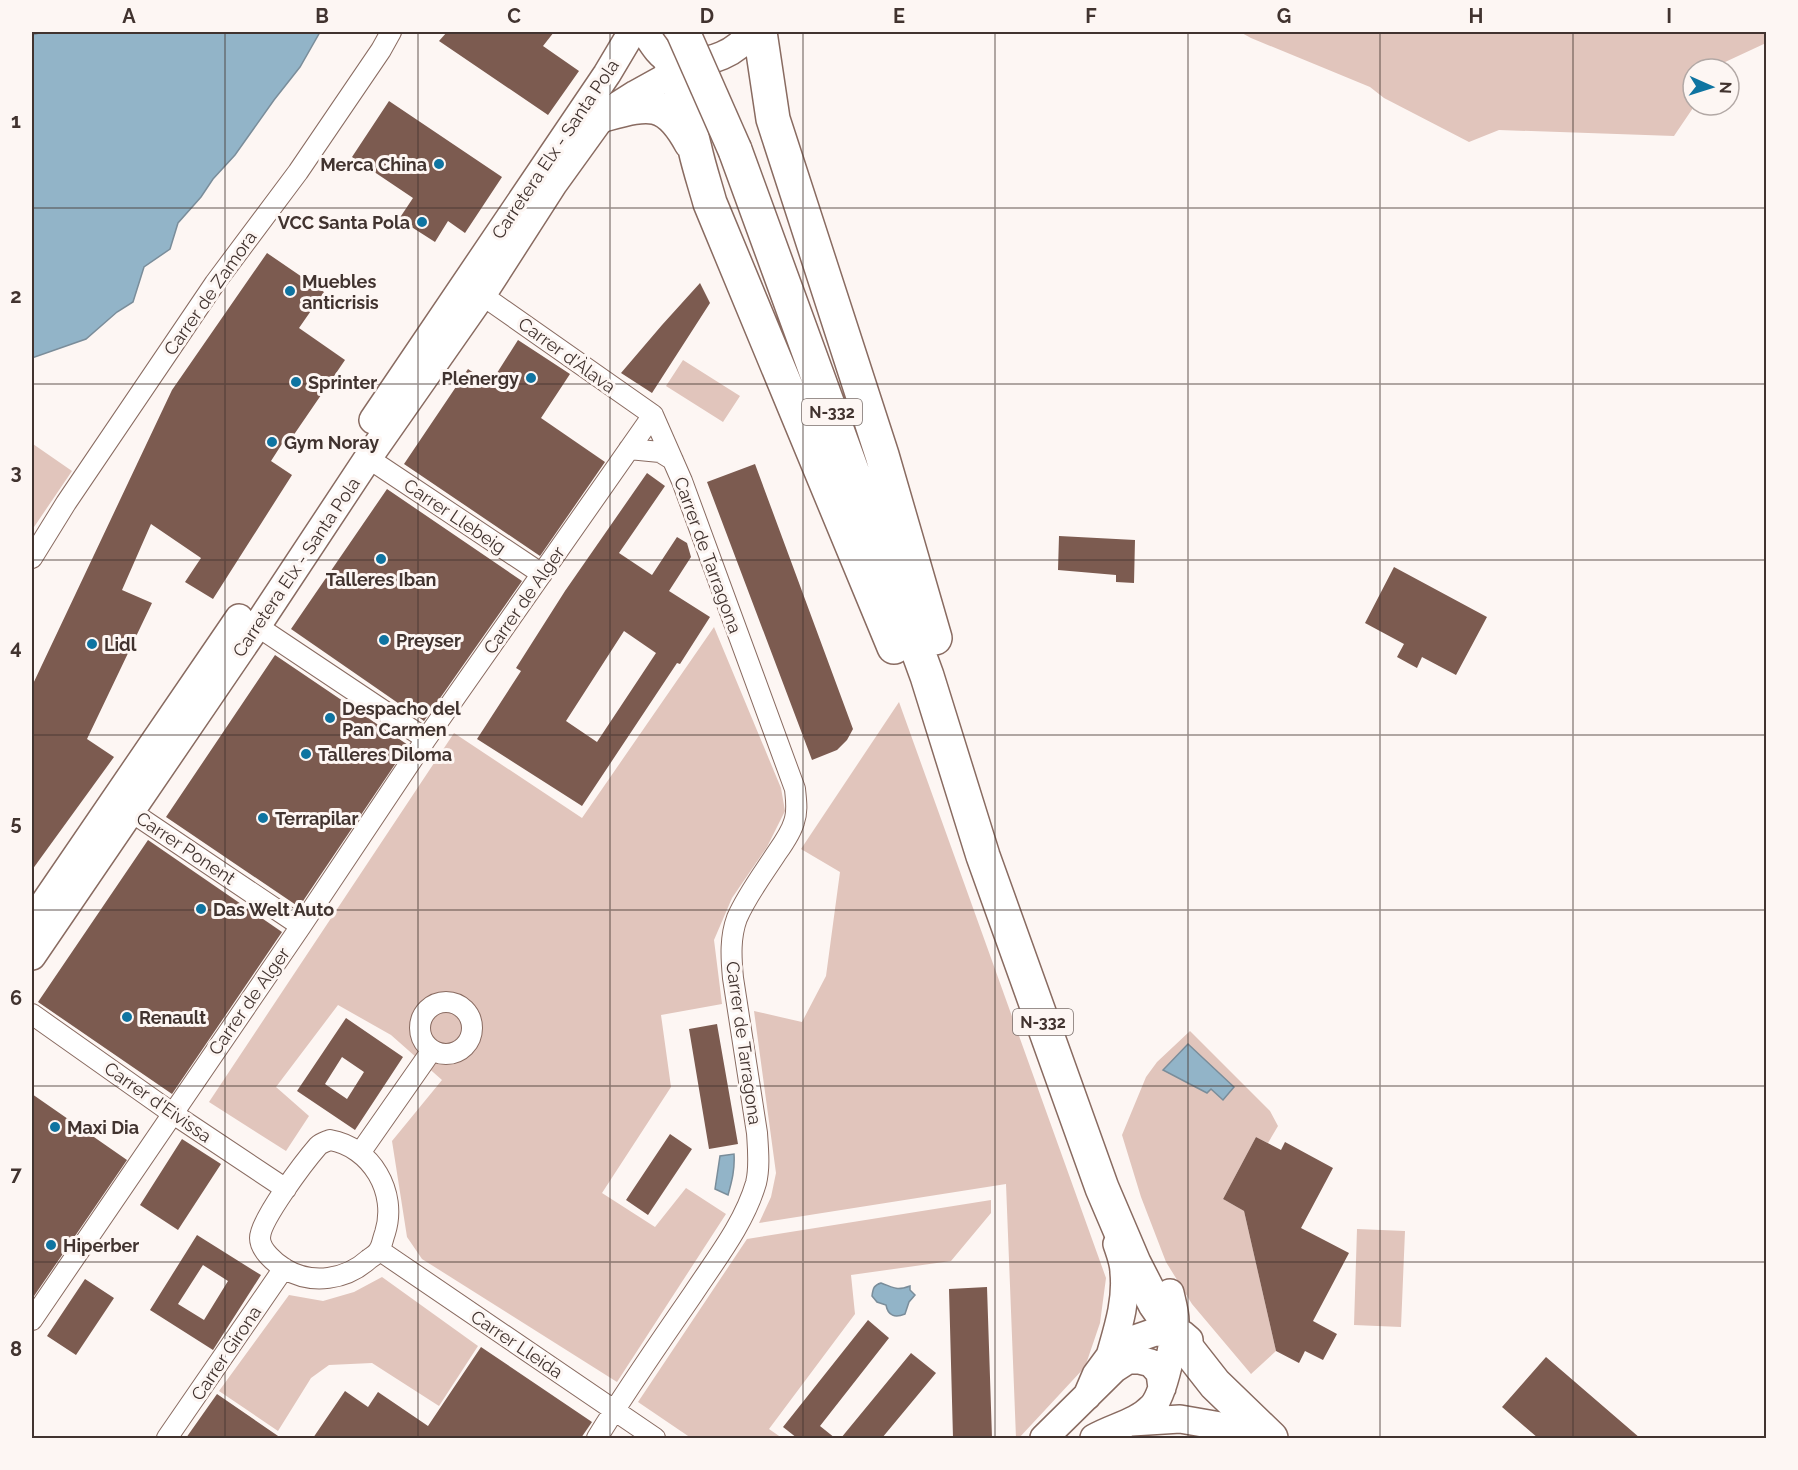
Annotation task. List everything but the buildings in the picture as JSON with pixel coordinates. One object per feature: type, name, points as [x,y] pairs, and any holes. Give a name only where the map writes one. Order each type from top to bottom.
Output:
[{"type":"highway","points":[[760,32],[776,128],[882,455],[986,840]]},
{"type":"highway","points":[[680,57],[684,100],[710,203],[910,684],[986,840]]},
{"type":"highway","name":"N-332","points":[[680,57],[709,88],[735,150],[853,468],[986,840],[1103,1148],[1149,1255],[1170,1293],[1220,1365],[1252,1399],[1295,1438]]},
{"type":"highway","points":[[603,115],[635,107],[654,106],[668,111],[683,128],[695,149]]},
{"type":"highway","name":"N-332","points":[[986,840],[1102,1188],[1134,1263],[1155,1304],[1174,1333],[1215,1384],[1271,1438]]},
{"type":"main road","name":"Carretera Elx - Santa Pola","points":[[32,921],[241,616],[465,281],[608,74],[632,32]]},
{"type":"main road","points":[[645,32],[661,53],[680,57]]},
{"type":"main road","name":"Carretera Elx - Santa Pola","points":[[32,956],[257,626],[368,458],[482,295],[554,183],[603,115],[636,94],[680,57],[705,61],[722,56],[737,47],[751,32]]},
{"type":"main road","points":[[1102,1188],[1124,1270],[1124,1299],[1110,1356]]},
{"type":"main road","points":[[1094,1438],[1132,1422],[1153,1406],[1162,1388],[1174,1333],[1175,1320],[1170,1293]]},
{"type":"main road","points":[[1088,1396],[1096,1375],[1110,1356],[1132,1340],[1155,1332],[1182,1334],[1220,1365]]},
{"type":"main road","points":[[1044,1438],[1114,1369],[1128,1360],[1151,1363],[1160,1373],[1162,1388]]},
{"type":"main road","points":[[1132,1422],[1180,1419],[1226,1427],[1253,1438]]},
{"type":"street","name":"Carrer de Zamora","points":[[32,558],[66,503],[197,309],[298,172],[391,32]]},
{"type":"street","name":"Carrer d'Àlava","points":[[482,295],[653,415]]},
{"type":"street","name":"Carrer de Alger","points":[[32,1320],[426,739],[653,415]]},
{"type":"street","name":"Carrer de Tarragona","points":[[597,1438],[727,1243],[748,1205],[757,1181],[757,1133],[730,955],[738,918],[756,885],[786,840],[794,822],[797,805],[795,789],[673,460],[653,415]]},
{"type":"street","name":"Carrer de Tarragona","points":[[629,449],[660,452],[673,460]]},
{"type":"street","name":"Carrer Llebeig","points":[[368,458],[542,574]]},
{"type":"street","points":[[257,626],[426,739]]},
{"type":"street","name":"Carrer Ponent","points":[[130,811],[301,926]]},
{"type":"street","name":"Carrer d'Eivissa","points":[[32,1014],[172,1113],[286,1189]]},
{"type":"street","points":[[360,1153],[432,1050]]},
{"type":"street","points":[[330,1140],[342,1142],[360,1153],[373,1165],[389,1203],[387,1226],[379,1250],[364,1264],[348,1274],[325,1279],[303,1277],[284,1268],[265,1252],[260,1240],[261,1228],[286,1189],[320,1144],[330,1140]]},
{"type":"street","name":"Carrer Lleida","points":[[379,1250],[655,1438]]},
{"type":"street","name":"Carrer Girona","points":[[167,1438],[284,1268]]},
{"type":"shaded area","points":[[1240,32],[1766,32],[1766,43],[1736,57],[1681,57],[1681,117],[1687,117],[1674,136],[1499,130],[1469,142],[1384,98],[1370,87]]},
{"type":"shaded area","points":[[683,360],[740,396],[723,422],[666,386]]},
{"type":"shaded area","points":[[33,444],[72,471],[32,530],[32,446]]},
{"type":"shaded area","points":[[714,627],[781,788],[785,811],[767,847],[732,898],[714,940],[722,1004],[661,1015],[671,1087],[602,1193],[655,1227],[686,1188],[726,1214],[617,1382],[422,1259],[407,1237],[392,1141],[442,1080],[391,1035],[338,1005],[276,1087],[309,1116],[286,1151],[209,1102],[454,733],[582,818]]},
{"type":"shaded area","points":[[899,702],[1106,1278],[1100,1323],[1085,1367],[1019,1438],[1016,1438],[1006,1184],[759,1223],[771,1197],[776,1173],[754,1011],[802,1022],[826,976],[840,872],[801,849]]},
{"type":"shaded area","points":[[1190,1031],[1270,1111],[1278,1126],[1268,1143],[1256,1137],[1223,1199],[1244,1211],[1276,1351],[1251,1374],[1192,1304],[1166,1262],[1141,1197],[1122,1135],[1146,1077],[1157,1062]]},
{"type":"shaded area","points":[[991,1200],[991,1213],[951,1261],[851,1275],[855,1314],[769,1429],[782,1438],[691,1438],[638,1402],[747,1239]]},
{"type":"shaded area","points":[[1357,1229],[1405,1231],[1401,1327],[1354,1325]]},
{"type":"shaded area","points":[[382,1277],[478,1346],[439,1406],[372,1363],[329,1365],[311,1378],[278,1431],[219,1391],[289,1295],[323,1301],[354,1292]]},
{"type":"water","points":[[43,32],[320,32],[300,67],[235,155],[178,223],[170,249],[144,267],[133,302],[117,312],[86,339],[32,358],[32,35]]},
{"type":"water","points":[[1188,1044],[1234,1087],[1223,1100],[1211,1089],[1207,1093],[1163,1070]]},
{"type":"water","points":[[734,1154],[733,1175],[728,1195],[715,1189],[720,1156]]},
{"type":"water","points":[[881,1283],[898,1289],[910,1286],[910,1290],[915,1295],[909,1302],[905,1314],[893,1315],[888,1312],[886,1305],[877,1302],[872,1296],[874,1287]]},
{"type":"place","name":"Merca China","points":[[439,164]]},
{"type":"place","name":"VCC Santa Pola","points":[[422,222]]},
{"type":"place","name":"Muebles anticrisis","points":[[290,291]]},
{"type":"place","name":"Plenergy","points":[[531,378]]},
{"type":"place","name":"Sprinter","points":[[296,382]]},
{"type":"place","name":"Gym Noray","points":[[272,442]]},
{"type":"place","name":"Talleres Iban","points":[[381,559]]},
{"type":"place","name":"Preyser","points":[[384,640]]},
{"type":"place","name":"Lidl","points":[[92,644]]},
{"type":"place","name":"Despacho del Pan Carmen","points":[[330,718]]},
{"type":"place","name":"Talleres Diloma","points":[[306,754]]},
{"type":"place","name":"Terrapilar","points":[[263,818]]},
{"type":"place","name":"Das Welt Auto","points":[[201,909]]},
{"type":"place","name":"Renault","points":[[127,1017]]},
{"type":"place","name":"Maxi Dia","points":[[55,1127]]},
{"type":"place","name":"Hiperber","points":[[51,1245]]}]
